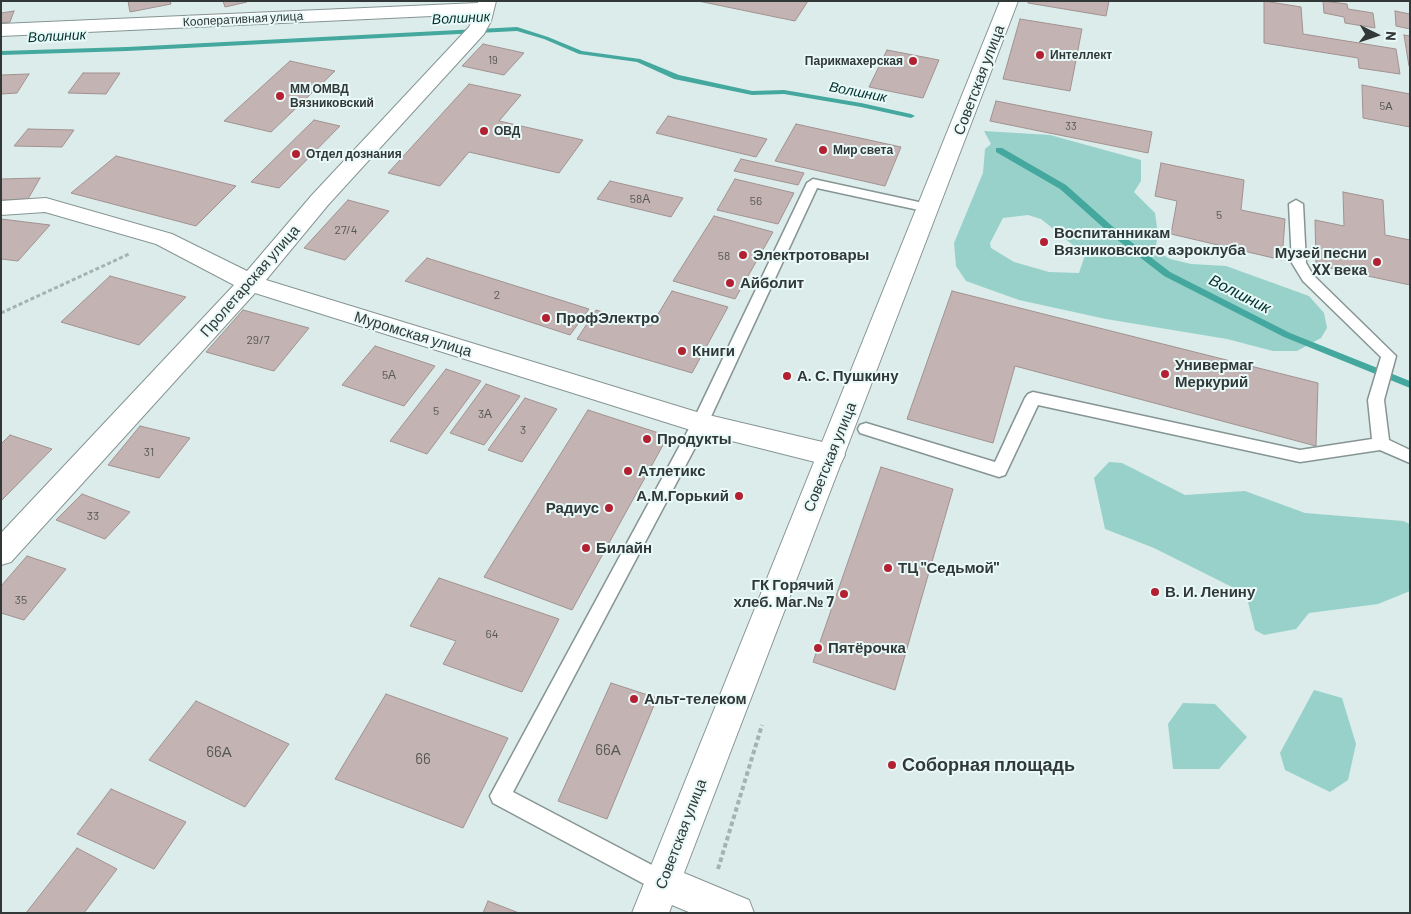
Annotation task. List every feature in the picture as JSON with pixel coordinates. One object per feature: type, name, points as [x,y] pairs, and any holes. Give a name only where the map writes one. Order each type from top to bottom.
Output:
[{"type":"street","name":"Советская улица","points":[[656,897],[1010,1]]},
{"type":"street","name":"Кооперативная улица","points":[[1,30],[486,4]]},
{"type":"street","name":"Пролетарская улица","points":[[1,553],[250,283],[320,200],[478,30],[486,4]]},
{"type":"street","name":"Муромская улица","points":[[1,208],[46,205],[164,239],[250,283],[700,423],[831,455]]},
{"type":"street","points":[[656,897],[722,907]]},
{"type":"lane","points":[[656,897],[500,796],[700,423],[813,182],[928,208]]},
{"type":"lane","points":[[1296,204],[1299,263],[1308,278],[1389,356],[1376,400],[1381,444]]},
{"type":"lane","points":[[866,430],[999,470],[1033,398],[1300,456],[1381,444],[1410,457]]},
{"type":"path","points":[[1,313],[164,239]]},
{"type":"path","points":[[722,907],[764,716]]},
{"type":"shaded area","points":[[984,131],[1050,135],[1141,160],[1141,181],[1134,192],[1155,213],[1158,235],[1155,250],[1170,259],[1191,264],[1226,266],[1309,296],[1324,313],[1327,328],[1321,338],[1297,351],[1273,351],[1227,339],[1106,319],[1019,300],[966,281],[956,266],[954,243],[983,173],[985,149],[991,144]],"holes":[[[1028,215],[1041,219],[1085,255],[1079,273],[1049,272],[1014,262],[991,248],[990,243],[1003,218]]]},
{"type":"shaded area","points":[[1109,462],[1122,463],[1185,495],[1245,491],[1305,513],[1403,521],[1410,524],[1410,591],[1378,604],[1309,613],[1296,629],[1264,635],[1255,630],[1246,594],[1154,548],[1105,529],[1094,478]]},
{"type":"shaded area","points":[[1314,690],[1342,698],[1356,744],[1348,780],[1330,792],[1285,770],[1280,753]]},
{"type":"shaded area","points":[[1183,703],[1215,704],[1247,737],[1219,769],[1173,769],[1168,724]]},
{"type":"building","points":[[128,1],[170,1],[171,4],[130,12]]},
{"type":"building","points":[[223,1],[247,1],[247,2],[225,7]]},
{"type":"building","points":[[698,1],[808,1],[795,21]]},
{"type":"building","points":[[1028,1],[1109,1],[1106,16],[1028,3]]},
{"type":"building","points":[[1264,1],[1301,7],[1303,34],[1396,49],[1400,74],[1359,68],[1358,58],[1264,43]]},
{"type":"building","points":[[1323,1],[1347,4],[1348,9],[1373,13],[1375,28],[1345,23],[1344,17],[1324,13]]},
{"type":"building","points":[[14,11],[10,22],[1,23],[1,13]]},
{"type":"building","points":[[1395,11],[1410,14],[1410,29],[1396,26]]},
{"type":"building","points":[[1020,19],[1082,29],[1070,91],[1003,79]]},
{"type":"building","points":[[1404,35],[1410,36],[1410,66],[1409,66]]},
{"type":"building","points":[[483,44],[524,53],[504,75],[462,66]]},
{"type":"building","points":[[887,50],[939,60],[923,98],[869,87]]},
{"type":"building","name":"ММ ОМВД Вязниковский","points":[[290,61],[335,71],[271,132],[224,121]]},
{"type":"building","points":[[83,73],[120,73],[106,94],[68,93]]},
{"type":"building","points":[[29,74],[17,93],[1,94],[1,75]]},
{"type":"building","name":"ОВД","points":[[469,84],[521,95],[499,121],[583,140],[559,173],[469,152],[440,186],[388,173]]},
{"type":"building","points":[[1362,85],[1410,94],[1410,127],[1363,118]]},
{"type":"building","points":[[996,101],[1152,132],[1148,153],[990,121]]},
{"type":"building","points":[[668,116],[767,139],[756,157],[656,133]]},
{"type":"building","name":"Отдел дознания","points":[[314,120],[340,126],[279,188],[251,182]]},
{"type":"building","points":[[796,124],[901,147],[885,186],[775,161]]},
{"type":"building","points":[[28,129],[74,130],[62,147],[14,146]]},
{"type":"building","points":[[116,156],[236,186],[196,226],[71,193]]},
{"type":"building","points":[[741,159],[804,173],[798,185],[734,171]]},
{"type":"building","points":[[1161,163],[1244,180],[1241,210],[1285,219],[1282,260],[1171,234],[1177,201],[1155,196]]},
{"type":"building","points":[[40,178],[28,199],[1,200],[1,179]]},
{"type":"building","points":[[735,179],[794,193],[778,224],[717,210]]},
{"type":"building","points":[[610,181],[683,198],[671,217],[597,199]]},
{"type":"building","points":[[1343,192],[1383,200],[1385,235],[1410,240],[1410,285],[1316,265],[1315,220],[1344,226]]},
{"type":"building","points":[[348,200],[389,211],[345,260],[304,248]]},
{"type":"building","points":[[714,216],[773,232],[735,299],[673,281]]},
{"type":"building","points":[[1,219],[50,225],[18,261],[1,259]]},
{"type":"building","points":[[427,258],[589,309],[570,335],[405,281]]},
{"type":"building","points":[[110,276],[186,297],[139,345],[61,322]]},
{"type":"building","points":[[672,291],[728,307],[692,373],[577,339],[596,310],[651,326]]},
{"type":"building","name":"Универмаг Меркурий","points":[[952,291],[1318,383],[1316,446],[1015,366],[993,443],[907,419]]},
{"type":"building","points":[[243,310],[309,328],[274,371],[206,352]]},
{"type":"building","points":[[375,346],[435,366],[404,406],[342,385]]},
{"type":"building","points":[[446,369],[481,381],[427,454],[390,441]]},
{"type":"building","points":[[486,384],[520,396],[484,445],[450,433]]},
{"type":"building","points":[[525,398],[557,409],[522,462],[488,450]]},
{"type":"building","points":[[588,410],[668,436],[572,610],[484,577]]},
{"type":"building","points":[[140,426],[190,438],[159,478],[108,465]]},
{"type":"building","points":[[10,435],[52,449],[1,501],[1,444]]},
{"type":"building","name":"ТЦ \"Седьмой\"","points":[[881,467],[953,489],[895,690],[813,662]]},
{"type":"building","points":[[82,494],[130,512],[105,539],[56,520]]},
{"type":"building","points":[[27,556],[66,569],[24,620],[1,613],[1,586]]},
{"type":"building","points":[[439,578],[559,619],[522,692],[443,664],[456,641],[410,626]]},
{"type":"building","points":[[611,683],[657,698],[607,819],[558,801]]},
{"type":"building","points":[[386,694],[508,738],[463,828],[335,779]]},
{"type":"building","points":[[196,701],[289,744],[245,807],[149,760]]},
{"type":"building","points":[[111,789],[186,822],[154,869],[77,834]]},
{"type":"building","points":[[77,848],[117,869],[84,913],[26,913]]},
{"type":"building","points":[[488,901],[519,913],[483,913]]},
{"type":"waterway","name":"Волшник","points":[[1,53],[127,49],[517,29],[546,38],[581,53],[638,60],[677,77],[752,93],[784,92],[861,105],[911,116]]},
{"type":"waterway","name":"Волшник","points":[[999,150],[1063,187],[1118,236],[1167,274],[1287,335],[1410,385]]},
{"type":"place","name":"Интеллект","points":[[1040,55]]},
{"type":"place","name":"Парикмахерская","points":[[913,61]]},
{"type":"place","name":"ММ ОМВД Вязниковский","points":[[280,96]]},
{"type":"place","name":"ОВД","points":[[484,131]]},
{"type":"place","name":"Мир света","points":[[823,150]]},
{"type":"place","name":"Отдел дознания","points":[[296,154]]},
{"type":"place","name":"Воспитанникам Вязниковского аэроклуба","points":[[1044,242]]},
{"type":"place","name":"Электротовары","points":[[743,255]]},
{"type":"place","name":"Музей песни XX века","points":[[1377,262]]},
{"type":"place","name":"Айболит","points":[[730,283]]},
{"type":"place","name":"ПрофЭлектро","points":[[546,318]]},
{"type":"place","name":"Книги","points":[[682,351]]},
{"type":"place","name":"Универмаг Меркурий","points":[[1165,374]]},
{"type":"place","name":"А. С. Пушкину","points":[[787,376]]},
{"type":"place","name":"Продукты","points":[[647,439]]},
{"type":"place","name":"Атлетикс","points":[[628,471]]},
{"type":"place","name":"А.М.Горький","points":[[739,496]]},
{"type":"place","name":"Радиус","points":[[609,508]]},
{"type":"place","name":"Билайн","points":[[586,548]]},
{"type":"place","name":"ТЦ \"Седьмой\"","points":[[888,568]]},
{"type":"place","name":"В. И. Ленину","points":[[1155,592]]},
{"type":"place","name":"ГК Горячий хлеб. Маг.№ 7","points":[[844,594]]},
{"type":"place","name":"Пятёрочка","points":[[818,648]]},
{"type":"place","name":"Альт-телеком","points":[[634,699]]},
{"type":"place","name":"Соборная площадь","points":[[892,765]]}]
